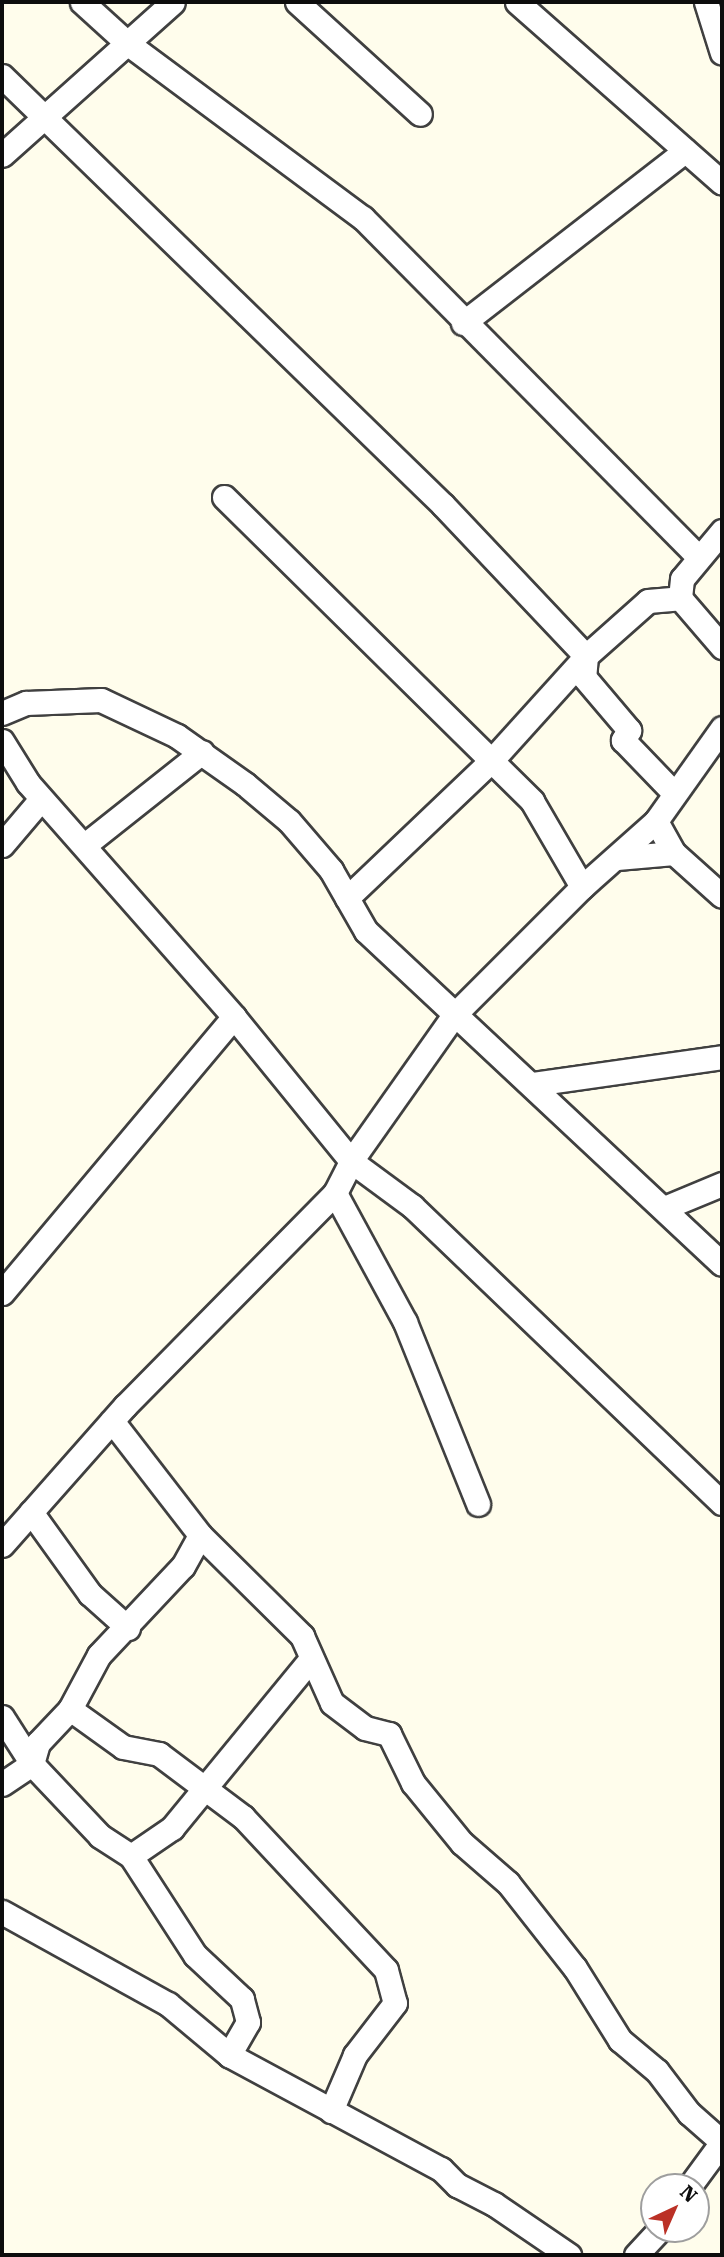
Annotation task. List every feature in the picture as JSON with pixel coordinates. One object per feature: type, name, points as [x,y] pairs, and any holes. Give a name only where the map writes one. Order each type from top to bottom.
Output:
[{"type":"street","points":[[82,2],[127,43],[363,218],[463,323],[698,557]]},
{"type":"street","points":[[2,155],[173,2]]},
{"type":"street","points":[[297,2],[420,114]]},
{"type":"street","points":[[517,2],[722,183]]},
{"type":"street","points":[[706,2],[722,53]]},
{"type":"street","points":[[2,76],[443,505],[586,656],[584,677],[629,730],[623,740],[673,792]]},
{"type":"street","points":[[463,323],[685,151]]},
{"type":"street","points":[[224,497],[532,801],[582,887]]},
{"type":"street","points":[[722,531],[682,579],[680,598],[722,647]]},
{"type":"street","points":[[347,898],[492,760],[586,656],[648,601],[680,598]]},
{"type":"street","points":[[2,713],[26,703],[101,700],[202,752],[289,821],[331,870],[366,931],[454,1015],[533,1084],[722,1264]]},
{"type":"street","points":[[2,1545],[112,1421],[335,1193],[351,1161],[454,1015],[582,887],[617,859],[656,821],[673,792],[722,729]]},
{"type":"street","points":[[2,741],[41,799],[86,844],[234,1017],[351,1161],[412,1206],[722,1503]]},
{"type":"street","points":[[86,844],[202,752]]},
{"type":"street","points":[[2,845],[41,799]]},
{"type":"street","points":[[656,821],[674,853],[722,895]]},
{"type":"street","points":[[617,859],[674,853]]},
{"type":"street","points":[[2,1293],[234,1017]]},
{"type":"street","points":[[533,1084],[722,1057]]},
{"type":"street","points":[[664,1208],[722,1184]]},
{"type":"street","points":[[335,1193],[405,1322],[478,1504]]},
{"type":"street","points":[[112,1421],[200,1535],[302,1636],[331,1703],[365,1728],[389,1734],[413,1783],[462,1843],[508,1883],[575,1968],[620,2040],[657,2071],[689,2113],[722,2142],[699,2173]]},
{"type":"street","points":[[31,1512],[90,1594],[128,1628]]},
{"type":"street","points":[[2,1784],[32,1764],[51,1724],[70,1709],[99,1655],[128,1628],[183,1566],[200,1535]]},
{"type":"street","points":[[131,1856],[172,1828],[311,1659]]},
{"type":"street","points":[[70,1709],[123,1747],[159,1754],[171,1767],[206,1788],[276,1850],[291,1873],[386,1970],[395,2003],[355,2055],[331,2110]]},
{"type":"street","points":[[2,1717],[32,1764],[100,1836],[131,1856],[195,1955],[242,1999],[248,2022],[229,2055]]},
{"type":"street","points":[[2,1912],[168,2004],[229,2055],[441,2169],[457,2185],[494,2204],[569,2255]]}]
